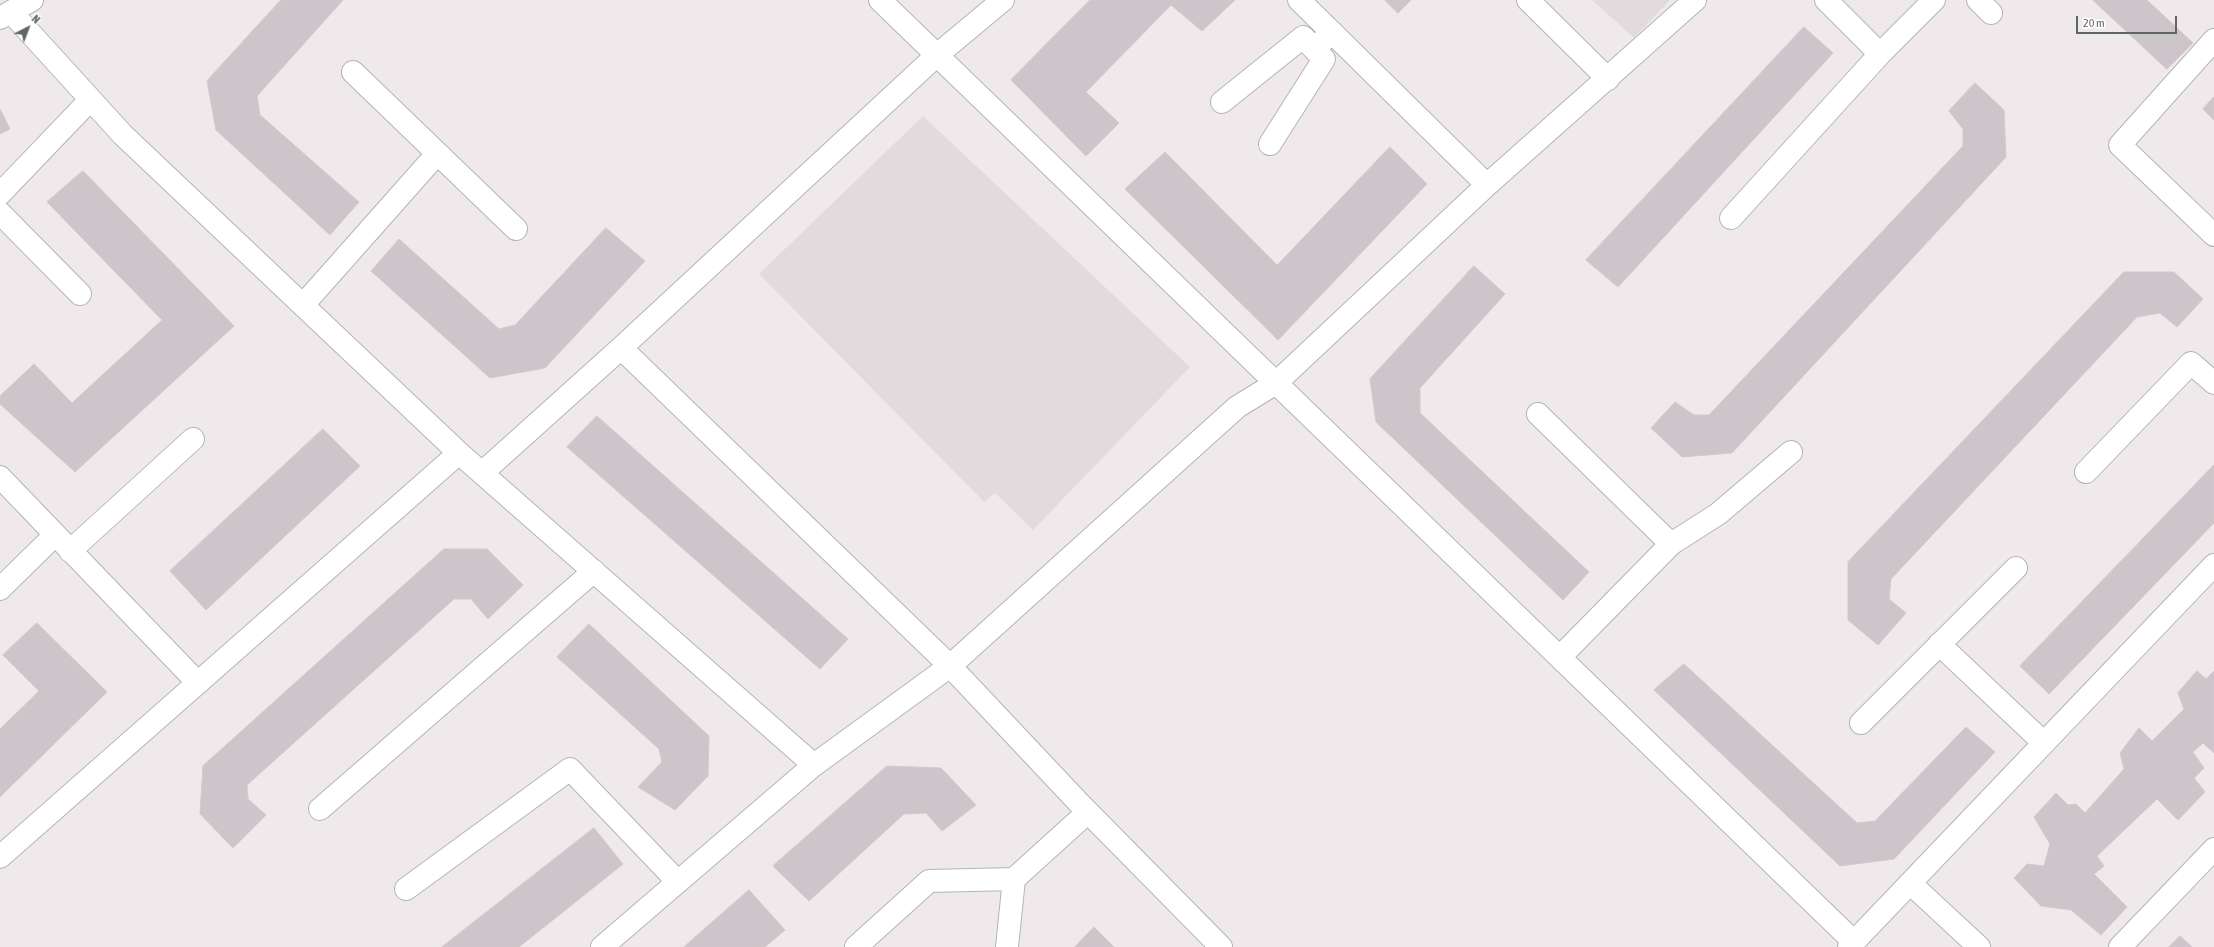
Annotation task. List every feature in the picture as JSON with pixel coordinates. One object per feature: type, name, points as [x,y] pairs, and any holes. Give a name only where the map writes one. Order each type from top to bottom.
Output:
[{"type":"street","points":[[32,0],[6,15],[123,135],[459,453],[814,765]]},
{"type":"street","points":[[880,0],[1560,657],[1851,945],[2214,565]]},
{"type":"street","points":[[482,473],[621,348],[937,55],[1003,0]]},
{"type":"street","points":[[1299,0],[1487,185]]},
{"type":"street","points":[[1528,0],[1608,79]]},
{"type":"street","points":[[602,947],[814,765],[950,666],[1237,407],[1276,383],[1487,185],[1608,79],[1695,0]]},
{"type":"street","points":[[1826,0],[1880,54]]},
{"type":"street","points":[[1731,218],[1880,54],[1934,0]]},
{"type":"street","points":[[1314,49],[1332,32]]},
{"type":"street","points":[[1222,102],[1303,37],[1324,59],[1270,144]]},
{"type":"street","points":[[2214,40],[2120,145],[2214,235]]},
{"type":"street","points":[[353,72],[436,155],[516,229]]},
{"type":"street","points":[[0,194],[90,100]]},
{"type":"street","points":[[303,305],[436,155]]},
{"type":"street","points":[[0,213],[80,294]]},
{"type":"street","points":[[621,348],[950,666],[1088,812],[1221,947]]},
{"type":"street","points":[[2086,472],[2191,363],[2214,383]]},
{"type":"street","points":[[1538,414],[1671,544]]},
{"type":"street","points":[[70,551],[193,439]]},
{"type":"street","points":[[1560,657],[1671,544],[1718,514],[1791,452]]},
{"type":"street","points":[[0,857],[459,453]]},
{"type":"street","points":[[0,477],[198,684]]},
{"type":"street","points":[[0,589],[55,535]]},
{"type":"street","points":[[1861,723],[2016,568]]},
{"type":"street","points":[[320,809],[594,571]]},
{"type":"street","points":[[1939,644],[2044,743]]},
{"type":"street","points":[[406,889],[570,769],[678,882]]},
{"type":"street","points":[[856,947],[929,881],[1014,879],[1088,812]]},
{"type":"street","points":[[2120,947],[2214,849]]},
{"type":"street","points":[[1007,947],[1014,879]]},
{"type":"street","points":[[1910,883],[1979,947]]},
{"type":"shaded area","points":[[1592,0],[1670,0],[1634,38]]},
{"type":"shaded area","points":[[923,116],[1190,367],[1033,530],[995,493],[984,502],[759,274]]},
{"type":"building","points":[[281,0],[343,0],[257,96],[260,115],[359,202],[330,235],[216,130],[207,81]]},
{"type":"building","points":[[1090,0],[1235,0],[1202,31],[1171,5],[1086,92],[1119,123],[1086,156],[1011,80]]},
{"type":"building","points":[[1385,0],[1411,0],[1398,13]]},
{"type":"building","points":[[2093,0],[2147,0],[2193,43],[2167,69]]},
{"type":"building","points":[[1804,27],[1833,53],[1618,287],[1586,260]]},
{"type":"building","points":[[1975,83],[2004,110],[2006,157],[1732,453],[1682,457],[1651,428],[1675,402],[1694,415],[1709,415],[1963,146],[1963,129],[1949,111]]},
{"type":"building","points":[[2214,97],[2214,120],[2203,109]]},
{"type":"building","points":[[0,109],[10,129],[0,134]]},
{"type":"building","points":[[1390,147],[1427,184],[1278,340],[1125,189],[1165,152],[1277,265]]},
{"type":"building","points":[[83,171],[234,326],[75,472],[0,404],[0,396],[34,364],[72,403],[162,320],[47,202]]},
{"type":"building","points":[[606,228],[645,261],[545,368],[490,378],[371,271],[399,239],[499,329],[515,325]]},
{"type":"building","points":[[1474,266],[1505,294],[1420,388],[1420,413],[1589,572],[1563,600],[1376,422],[1370,379]]},
{"type":"building","points":[[2124,272],[2174,272],[2203,299],[2177,327],[2160,313],[2137,317],[1891,579],[1889,599],[1906,613],[1878,645],[1848,620],[1848,562]]},
{"type":"building","points":[[597,416],[848,639],[820,669],[567,447]]},
{"type":"building","points":[[323,429],[360,466],[206,610],[170,571]]},
{"type":"building","points":[[2214,465],[2214,523],[2049,694],[2020,666]]},
{"type":"building","points":[[444,549],[487,549],[523,585],[488,619],[471,599],[454,599],[247,785],[248,799],[266,815],[233,848],[200,814],[203,766]]},
{"type":"building","points":[[37,623],[107,692],[0,797],[0,729],[39,691],[3,655]]},
{"type":"building","points":[[589,624],[709,736],[708,776],[675,810],[638,787],[662,762],[659,749],[557,657]]},
{"type":"building","points":[[1684,664],[1857,823],[1875,821],[1966,727],[1995,752],[1894,859],[1840,866],[1654,690]]},
{"type":"building","points":[[2197,671],[2206,679],[2214,671],[2214,753],[2203,743],[2193,752],[2204,768],[2194,778],[2205,792],[2178,820],[2157,799],[2097,856],[2104,866],[2094,874],[2127,907],[2101,935],[2071,910],[2041,906],[2014,878],[2027,864],[2044,866],[2050,844],[2034,817],[2056,793],[2068,805],[2076,804],[2085,813],[2124,769],[2120,753],[2139,728],[2152,741],[2184,709],[2178,693]]},
{"type":"building","points":[[887,766],[941,768],[976,805],[942,831],[926,813],[904,814],[809,901],[773,866]]},
{"type":"building","points":[[594,828],[623,864],[519,947],[442,947]]},
{"type":"building","points":[[749,890],[785,930],[765,947],[684,947]]},
{"type":"building","points":[[1094,927],[1114,947],[1075,947]]},
{"type":"building","points":[[2180,936],[2192,947],[2169,947]]}]
